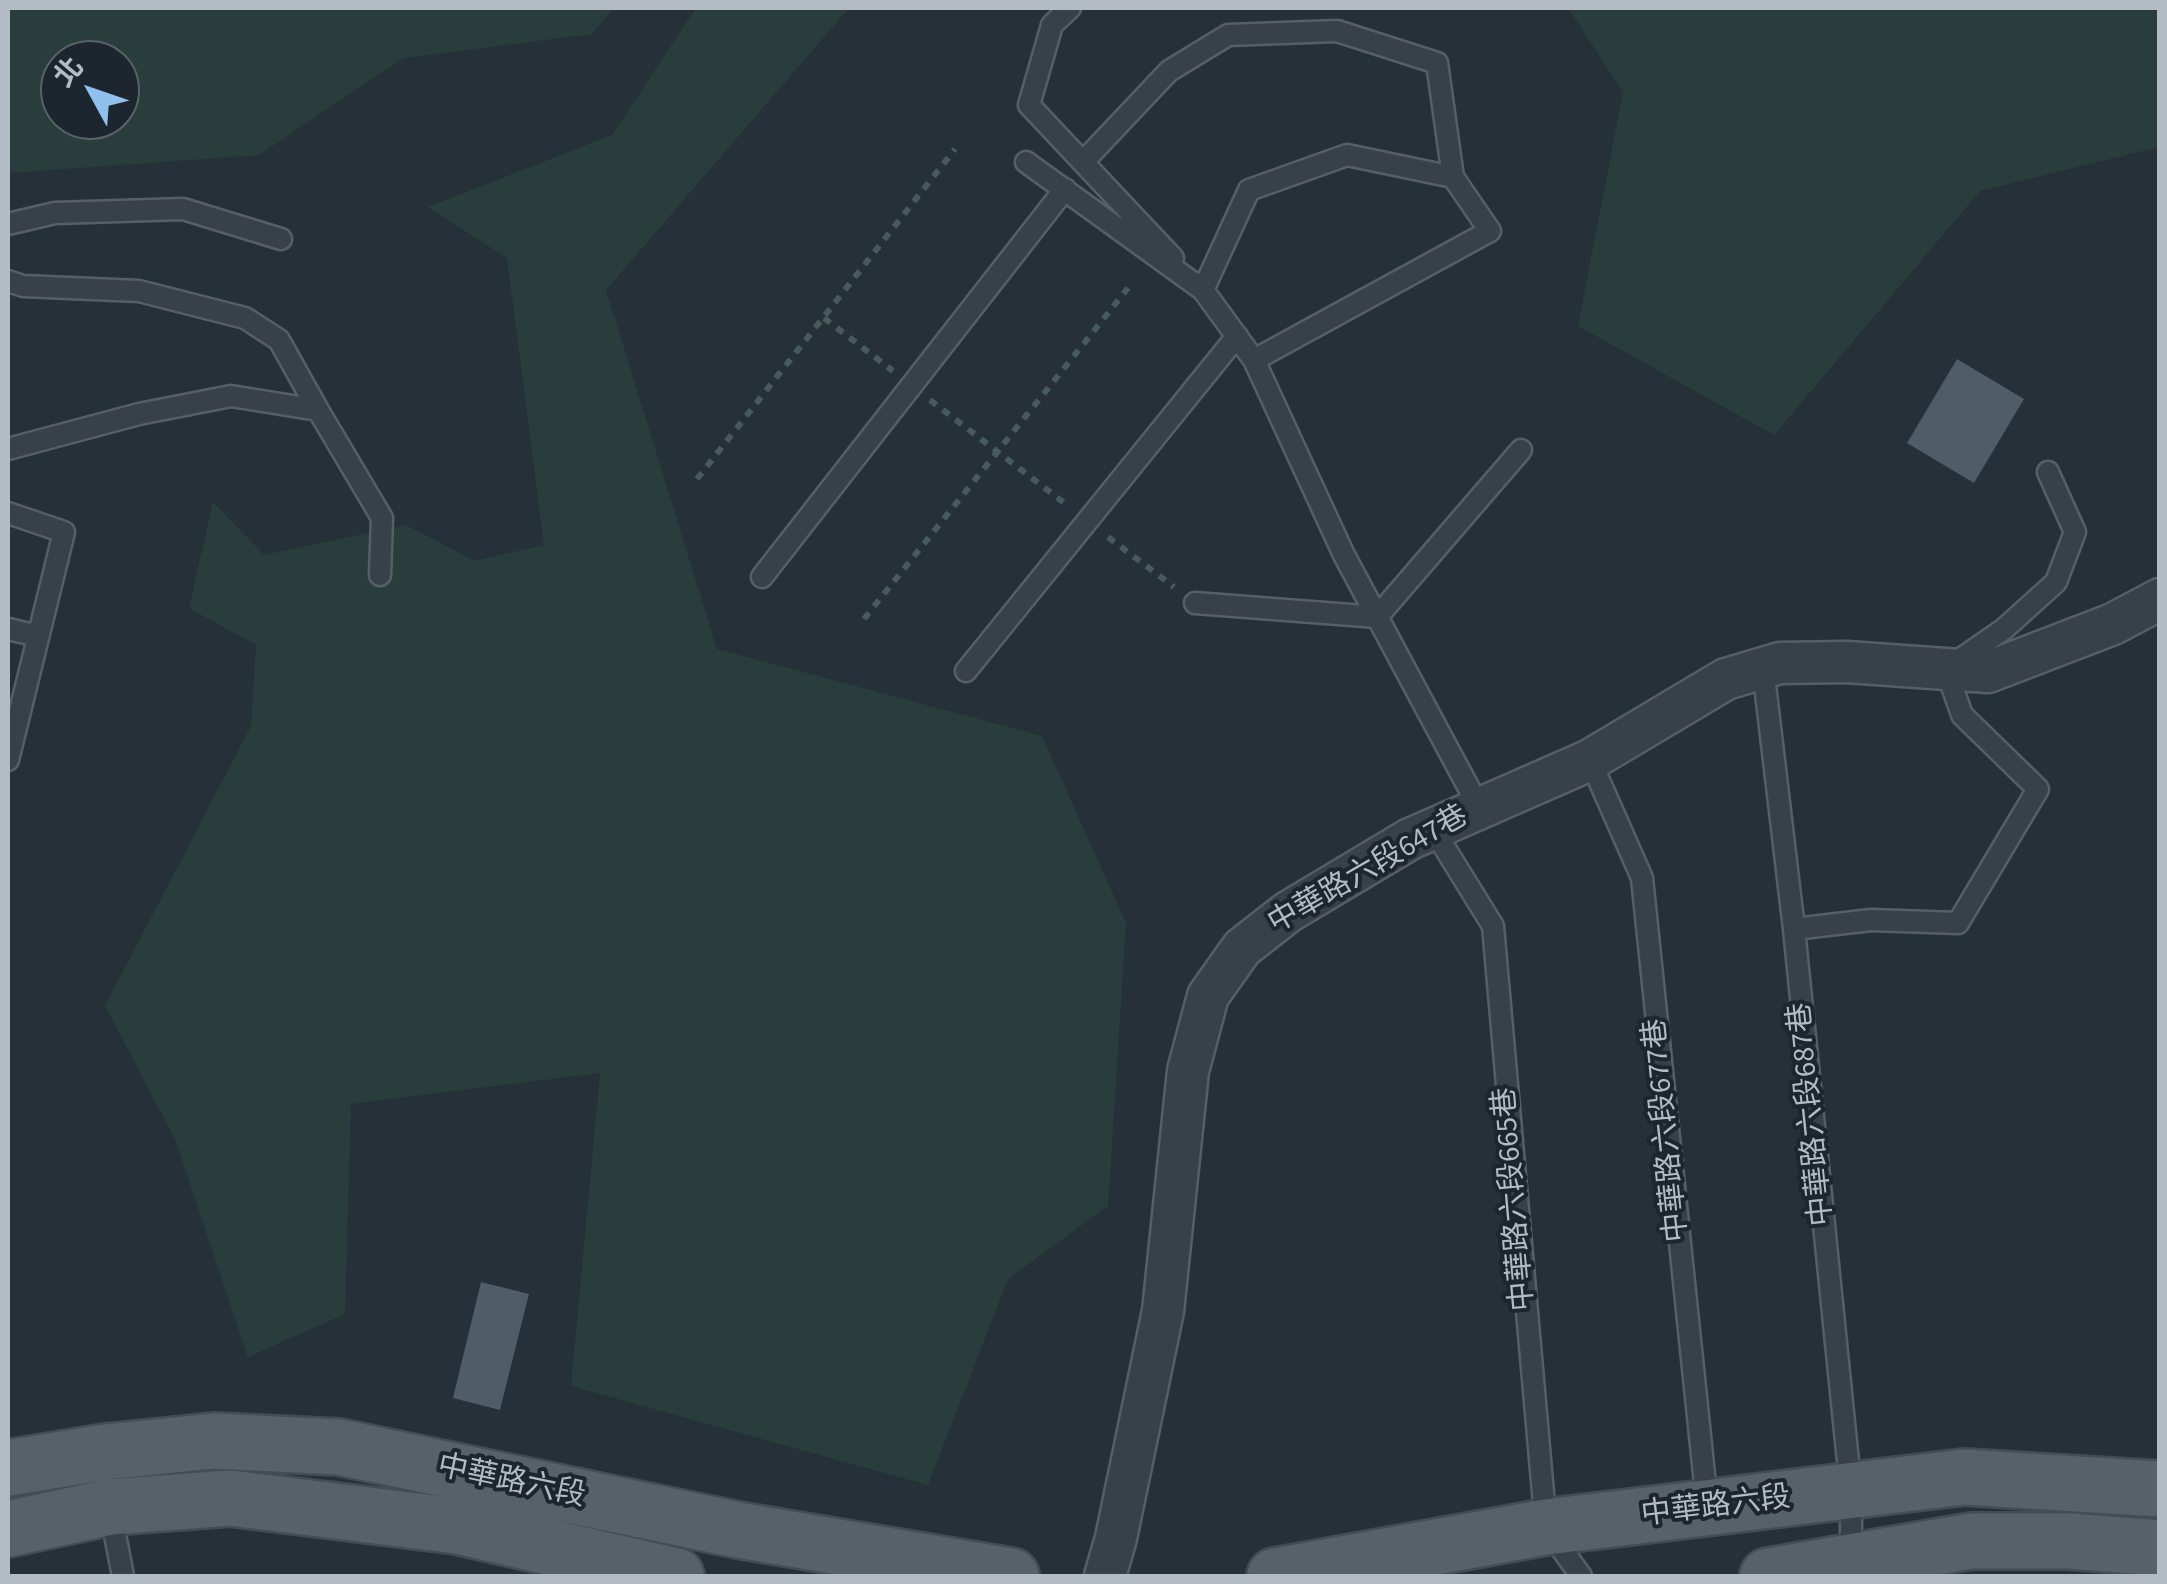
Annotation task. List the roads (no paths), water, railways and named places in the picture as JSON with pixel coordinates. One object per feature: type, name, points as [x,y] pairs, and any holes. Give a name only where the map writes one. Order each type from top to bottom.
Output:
[{"type":"main road","name":"中華路六段","points":[[8,1528],[107,1480],[214,1441],[338,1447],[738,1530],[1011,1576]]},
{"type":"main road","name":"中華路六段","points":[[8,1468],[457,1526],[676,1576]]},
{"type":"main road","name":"中華路六段","points":[[1275,1576],[1546,1528],[1964,1477],[2160,1489]]},
{"type":"main road","points":[[1768,1576],[1971,1541],[2160,1548]]},
{"type":"street","name":"中華路六段647巷","points":[[1105,1576],[1163,1311],[1188,1070],[1208,996],[1242,948],[1288,912],[1437,826],[1590,760],[1726,678],[1780,663],[1847,662],[1988,672],[2112,624],[2160,599]]},
{"type":"lane","points":[[1070,8],[1052,26],[1029,104],[1203,290],[1254,360],[1344,556],[1479,806]]},
{"type":"lane","points":[[1084,161],[1169,71],[1228,35],[1337,32],[1436,63],[1453,177],[1490,232],[1254,360]]},
{"type":"lane","points":[[1203,290],[1249,190],[1347,155],[1453,177]]},
{"type":"lane","points":[[1026,162],[1203,290]]},
{"type":"lane","points":[[762,576],[1064,189]]},
{"type":"lane","points":[[8,224],[56,213],[183,209],[282,239]]},
{"type":"lane","points":[[8,281],[23,286],[139,291],[245,318],[279,340],[382,518],[380,574]]},
{"type":"lane","points":[[966,671],[1236,336]]},
{"type":"lane","points":[[8,449],[139,414],[230,396],[318,410]]},
{"type":"lane","points":[[1377,617],[1521,450]]},
{"type":"lane","points":[[1794,929],[1871,920],[1958,923],[2038,789],[1962,715],[1946,669],[2004,629],[2056,582],[2075,532],[2048,472]]},
{"type":"lane","points":[[8,513],[64,532],[8,760]]},
{"type":"lane","points":[[1195,603],[1377,617]]},
{"type":"lane","points":[[8,629],[38,636]]},
{"type":"lane","name":"中華路六段687巷","points":[[1763,668],[1794,929],[1851,1491],[1851,1562]]},
{"type":"lane","name":"中華路六段677巷","points":[[1590,760],[1642,878],[1707,1510]]},
{"type":"lane","name":"中華路六段665巷","points":[[1437,826],[1438,836],[1494,926],[1546,1528]]},
{"type":"lane","points":[[107,1480],[124,1576]]},
{"type":"lane","points":[[1546,1528],[1581,1576]]}]
